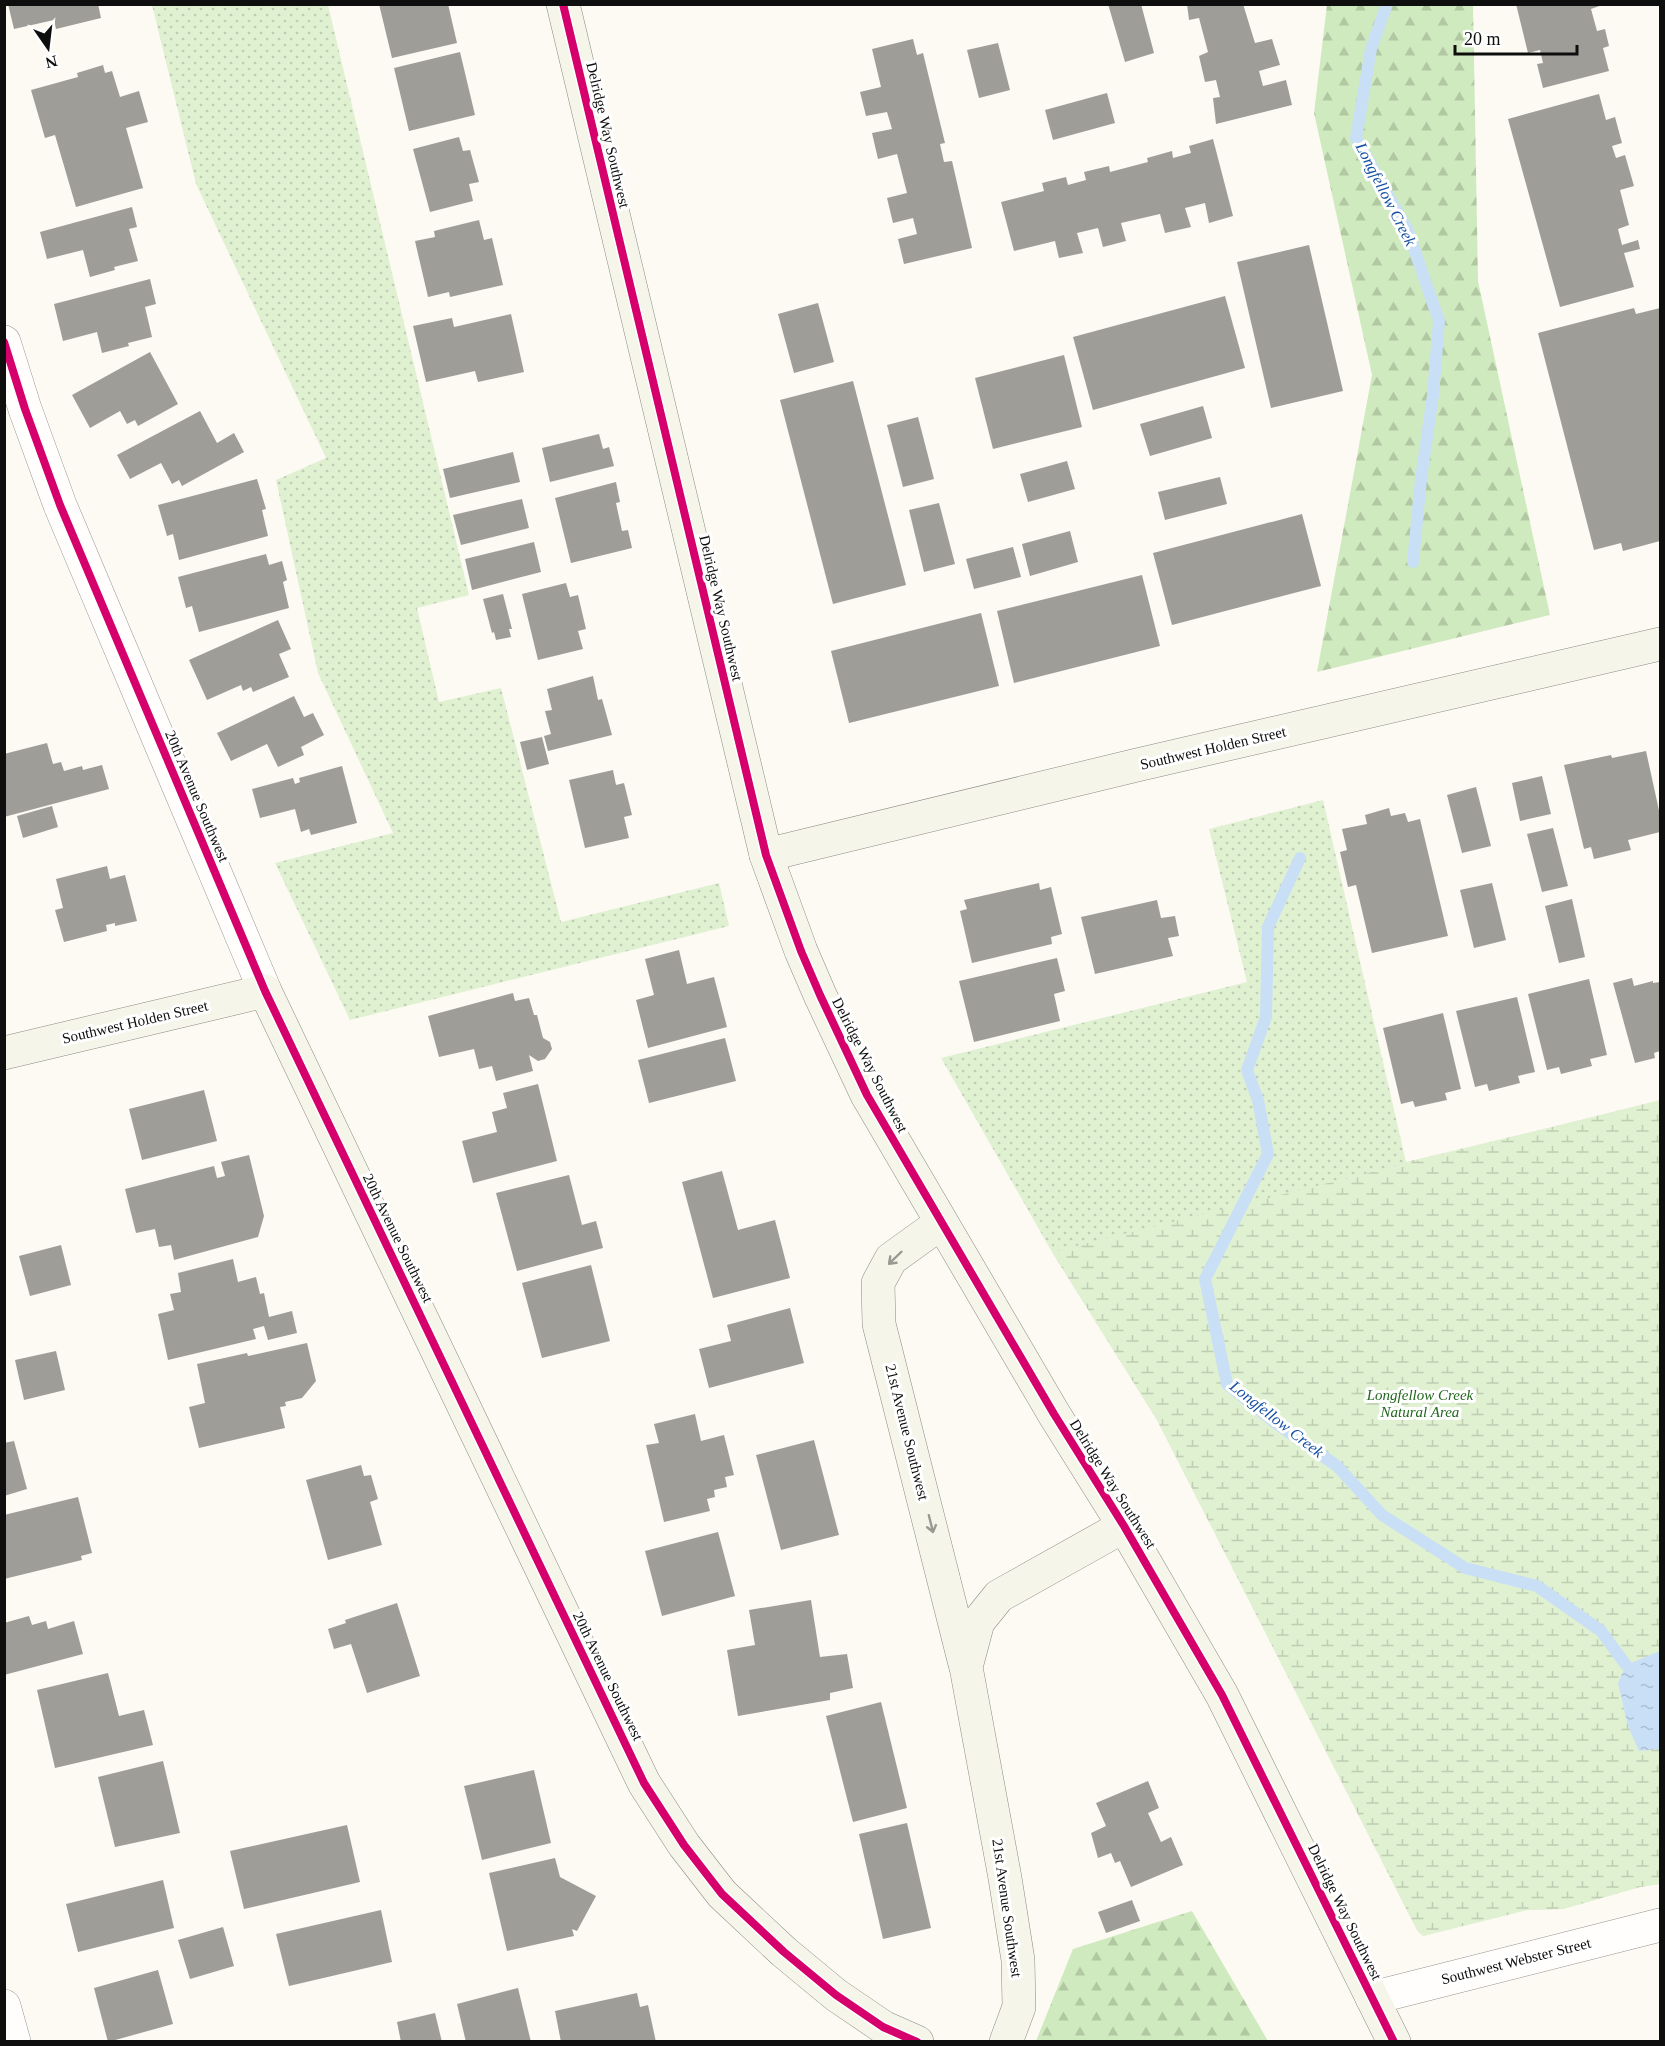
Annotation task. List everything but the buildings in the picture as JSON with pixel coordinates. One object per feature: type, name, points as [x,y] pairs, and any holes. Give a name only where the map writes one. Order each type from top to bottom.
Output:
[{"type":"street","name":"Delridge Way Southwest","points":[[563,4],[766,855],[801,951],[832,1023],[867,1095],[1222,1695],[1312,1872],[1394,2042]]},
{"type":"street","name":"20th Avenue Southwest","points":[[4,342],[25,409],[60,505],[265,991],[644,1783],[684,1845],[722,1894],[784,1952],[836,1995],[883,2027],[917,2042]]},
{"type":"street","name":"Southwest Holden Street","points":[[766,855],[1137,765],[1660,644]]},
{"type":"street","name":"Southwest Holden Street","points":[[4,1053],[265,991]]},
{"type":"street","name":"21st Avenue Southwest","points":[[941,1222],[891,1259],[878,1283],[879,1324],[966,1667],[1018,1960],[1019,2007],[1006,2042]]},
{"type":"street","name":"21st Avenue Southwest","points":[[966,1667],[978,1623],[999,1596],[1124,1526]]},
{"type":"street","name":"Southwest Webster Street","points":[[1372,1998],[1660,1925]]},
{"type":"street","points":[[4,2006],[14,2042]]},
{"type":"green space","points":[[152,5],[328,5],[469,595],[417,608],[439,702],[501,688],[561,922],[719,883],[729,926],[350,1020],[275,863],[393,833],[318,673],[276,480],[326,458],[196,184]]},
{"type":"green space","points":[[1327,5],[1473,5],[1478,281],[1550,615],[1317,672],[1372,375],[1314,113]]},
{"type":"green space","name":"Longfellow Creek Natural Area","points":[[1323,800],[1406,1162],[1660,1101],[1660,1884],[1640,1887],[1563,1909],[1527,1910],[1423,1936],[1417,1930],[1157,1420],[1052,1252],[941,1058],[1247,982],[1209,829]]},
{"type":"green space","name":"Longfellow Creek Natural Area","points":[[1660,1100],[1660,1884],[1640,1887],[1563,1909],[1527,1910],[1423,1936],[1417,1930],[1157,1420],[1052,1252]]},
{"type":"green space","points":[[1192,1911],[1268,2041],[1036,2041],[1073,1949]]},
{"type":"water","points":[[1660,1651],[1660,1749],[1639,1751],[1628,1726],[1618,1683],[1626,1665]]},
{"type":"waterway","name":"Longfellow Creek","points":[[1387,4],[1371,49],[1356,138],[1408,231],[1439,321],[1433,395],[1421,479],[1413,562]]},
{"type":"waterway","name":"Longfellow Creek","points":[[1300,858],[1268,927],[1266,1017],[1247,1070],[1258,1100],[1268,1154],[1205,1279],[1227,1384],[1273,1421],[1337,1466],[1382,1515],[1465,1568],[1537,1586],[1601,1631],[1626,1665]]},
{"type":"cycle path","points":[[563,4],[766,855],[801,951],[867,1095],[1222,1695],[1394,2042]]},
{"type":"cycle path","points":[[4,342],[25,409],[60,505],[265,991],[644,1783],[684,1845],[722,1894],[784,1952],[836,1995],[883,2027],[917,2042]]}]
